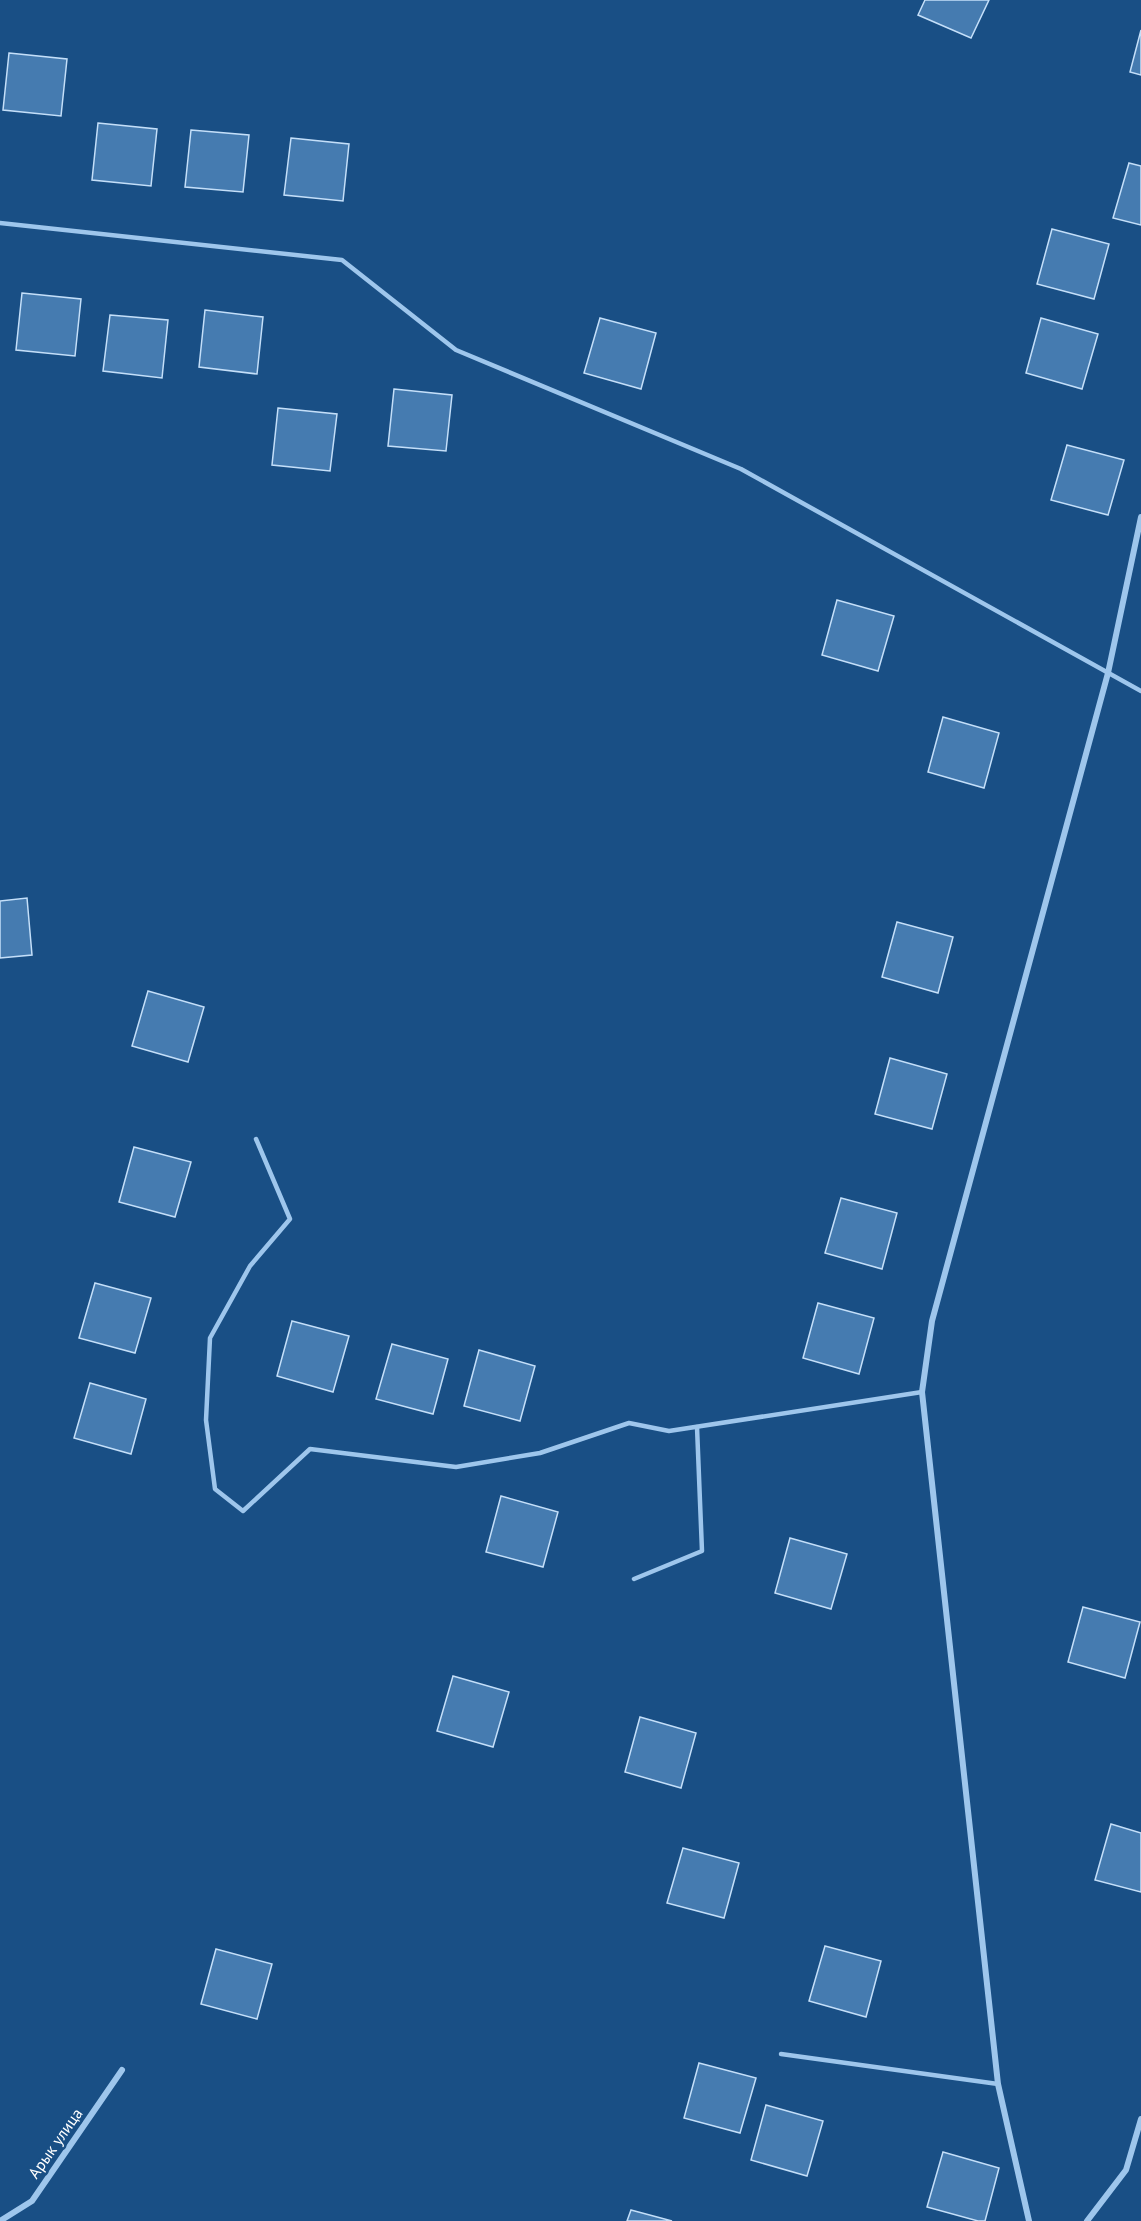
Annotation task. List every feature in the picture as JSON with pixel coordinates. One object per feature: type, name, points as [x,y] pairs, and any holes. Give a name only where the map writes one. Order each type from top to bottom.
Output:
[{"type":"street","points":[[1029,2221],[998,2084],[922,1392],[932,1321],[1108,673],[1141,517]]},
{"type":"street","name":"Арык улица","points":[[0,2221],[32,2201],[122,2070]]},
{"type":"street","points":[[1087,2221],[1126,2170],[1141,2119]]},
{"type":"lane","points":[[0,223],[342,260],[456,350],[741,469],[1141,691]]},
{"type":"lane","points":[[256,1139],[290,1219],[250,1266],[210,1338],[206,1420],[215,1489],[243,1511],[310,1449],[456,1467],[540,1453],[629,1423],[669,1431],[922,1392]]},
{"type":"lane","points":[[634,1580],[702,1551],[697,1427]]},
{"type":"lane","points":[[781,2054],[998,2084]]},
{"type":"building","points":[[925,0],[989,0],[971,38],[918,15]]},
{"type":"building","points":[[1141,30],[1141,75],[1130,72]]},
{"type":"building","points":[[9,53],[67,59],[61,116],[3,110]]},
{"type":"building","points":[[98,123],[157,129],[151,186],[92,180]]},
{"type":"building","points":[[191,130],[249,135],[243,192],[185,187]]},
{"type":"building","points":[[291,138],[349,144],[343,201],[284,195]]},
{"type":"building","points":[[1129,163],[1141,166],[1141,225],[1113,218]]},
{"type":"building","points":[[1052,229],[1109,244],[1094,299],[1037,284]]},
{"type":"building","points":[[22,293],[81,299],[75,356],[16,350]]},
{"type":"building","points":[[205,310],[263,317],[257,374],[199,367]]},
{"type":"building","points":[[110,315],[168,320],[162,378],[103,371]]},
{"type":"building","points":[[600,318],[656,333],[641,389],[584,373]]},
{"type":"building","points":[[1041,318],[1098,334],[1082,389],[1026,373]]},
{"type":"building","points":[[394,389],[452,395],[446,451],[388,446]]},
{"type":"building","points":[[278,408],[337,414],[330,471],[272,465]]},
{"type":"building","points":[[1067,445],[1124,460],[1108,515],[1051,500]]},
{"type":"building","points":[[837,600],[894,616],[878,671],[822,655]]},
{"type":"building","points":[[943,717],[999,733],[984,788],[928,772]]},
{"type":"building","points":[[27,898],[32,955],[0,958],[0,901]]},
{"type":"building","points":[[897,922],[953,937],[938,993],[882,977]]},
{"type":"building","points":[[148,991],[204,1007],[188,1062],[132,1046]]},
{"type":"building","points":[[890,1058],[947,1074],[932,1129],[875,1114]]},
{"type":"building","points":[[134,1147],[191,1162],[175,1217],[119,1202]]},
{"type":"building","points":[[841,1198],[897,1213],[882,1269],[825,1253]]},
{"type":"building","points":[[95,1283],[151,1298],[135,1353],[79,1338]]},
{"type":"building","points":[[818,1303],[874,1318],[859,1374],[803,1358]]},
{"type":"building","points":[[292,1321],[349,1336],[333,1392],[277,1376]]},
{"type":"building","points":[[392,1344],[448,1359],[433,1414],[376,1399]]},
{"type":"building","points":[[479,1350],[535,1366],[520,1421],[464,1406]]},
{"type":"building","points":[[90,1383],[146,1399],[131,1454],[74,1438]]},
{"type":"building","points":[[501,1496],[558,1512],[543,1567],[486,1552]]},
{"type":"building","points":[[790,1538],[847,1554],[831,1609],[775,1593]]},
{"type":"building","points":[[1083,1607],[1140,1622],[1125,1678],[1068,1662]]},
{"type":"building","points":[[453,1676],[509,1692],[493,1747],[437,1731]]},
{"type":"building","points":[[640,1717],[696,1733],[681,1788],[625,1772]]},
{"type":"building","points":[[1111,1824],[1141,1833],[1141,1892],[1095,1880]]},
{"type":"building","points":[[683,1848],[739,1863],[724,1918],[667,1903]]},
{"type":"building","points":[[825,1946],[881,1961],[866,2017],[809,2001]]},
{"type":"building","points":[[216,1949],[272,1964],[257,2019],[201,2004]]},
{"type":"building","points":[[699,2063],[756,2078],[740,2133],[684,2118]]},
{"type":"building","points":[[766,2105],[823,2121],[807,2176],[751,2160]]},
{"type":"building","points":[[943,2152],[999,2168],[985,2221],[927,2207]]},
{"type":"building","points":[[631,2210],[672,2221],[627,2221]]}]
